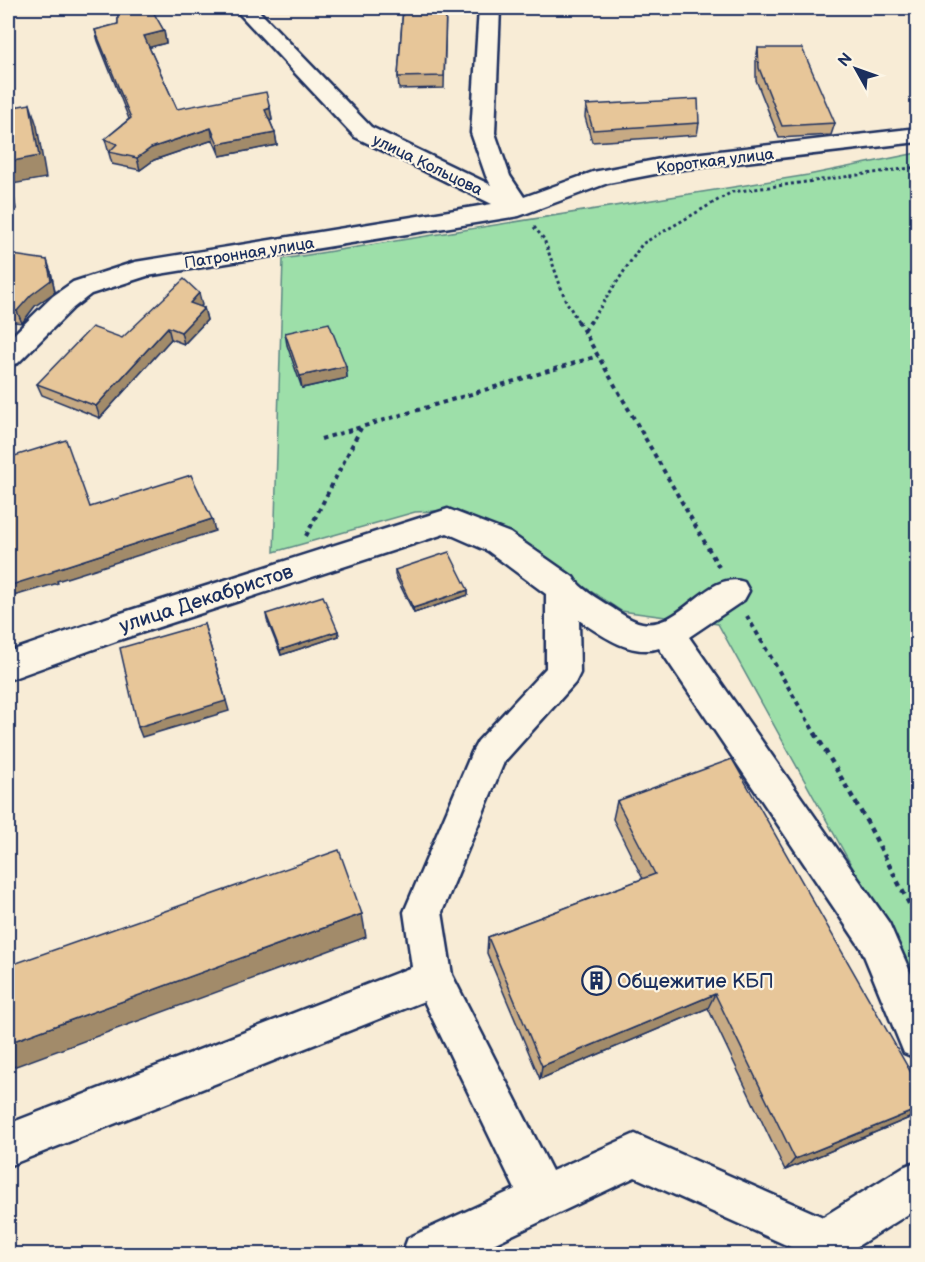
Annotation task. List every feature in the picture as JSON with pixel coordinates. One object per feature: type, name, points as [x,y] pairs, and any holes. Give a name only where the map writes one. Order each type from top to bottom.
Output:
[{"type":"street","name":"улица Кольцова","points":[[244,8],[363,132],[519,208]]},
{"type":"street","points":[[490,8],[483,133],[498,176],[519,208]]},
{"type":"street","name":"Короткая улица","points":[[519,208],[602,177],[676,163],[918,135]]},
{"type":"street","name":"Патронная улица","points":[[8,356],[63,302],[82,288],[109,278],[144,268],[519,208]]},
{"type":"street","name":"улица Декабристов","points":[[8,666],[287,571],[448,520],[498,541],[562,586],[604,620],[644,637],[667,633]]},
{"type":"street","points":[[543,1199],[433,978],[423,912],[490,752],[563,673],[562,586]]},
{"type":"street","points":[[733,591],[667,633],[875,936],[918,1040]]},
{"type":"street","points":[[8,1145],[433,978]]},
{"type":"street","points":[[424,1254],[635,1155],[826,1241],[918,1182]]},
{"type":"path","points":[[584,331],[642,244],[732,192],[918,167]]},
{"type":"path","points":[[321,439],[598,356]]},
{"type":"path","points":[[287,571],[362,427]]},
{"type":"green space","points":[[917,153],[917,984],[718,624],[621,611],[503,534],[455,510],[415,512],[274,552],[283,259],[808,175]]},
{"type":"building","points":[[118,8],[151,8],[164,31],[144,36],[177,109],[266,92],[270,108],[265,110],[275,133],[218,144],[211,128],[151,148],[137,158],[109,152],[117,144],[105,139],[131,118],[95,30],[118,24]]},
{"type":"building","points":[[403,8],[446,8],[444,76],[398,77]]},
{"type":"building","points":[[758,48],[802,48],[835,123],[782,126],[759,68]]},
{"type":"building","points":[[698,99],[699,123],[593,130],[586,105]]},
{"type":"building","points":[[30,104],[39,156],[8,162],[8,108]]},
{"type":"building","points":[[13,255],[47,260],[51,280],[31,295],[17,311],[8,310],[8,263]]},
{"type":"building","points":[[184,279],[199,293],[190,303],[204,308],[181,332],[168,327],[96,406],[37,384],[92,327],[122,338]]},
{"type":"building","points":[[329,323],[346,366],[300,376],[285,333]]},
{"type":"building","points":[[66,440],[90,507],[191,475],[212,519],[8,586],[8,458]]},
{"type":"building","points":[[449,552],[468,590],[413,608],[395,570]]},
{"type":"building","points":[[323,596],[338,631],[280,650],[266,614]]},
{"type":"building","points":[[204,624],[226,701],[138,727],[120,648]]},
{"type":"building","points":[[732,759],[918,1085],[918,1109],[795,1159],[715,994],[542,1066],[488,937],[655,874],[617,801]]},
{"type":"building","points":[[339,850],[362,914],[8,1043],[8,966]]},
{"type":"building","points":[[519,1246],[523,1254],[501,1254]]},
{"type":"place","name":"Общежитие КБП","points":[[596,981]]}]
